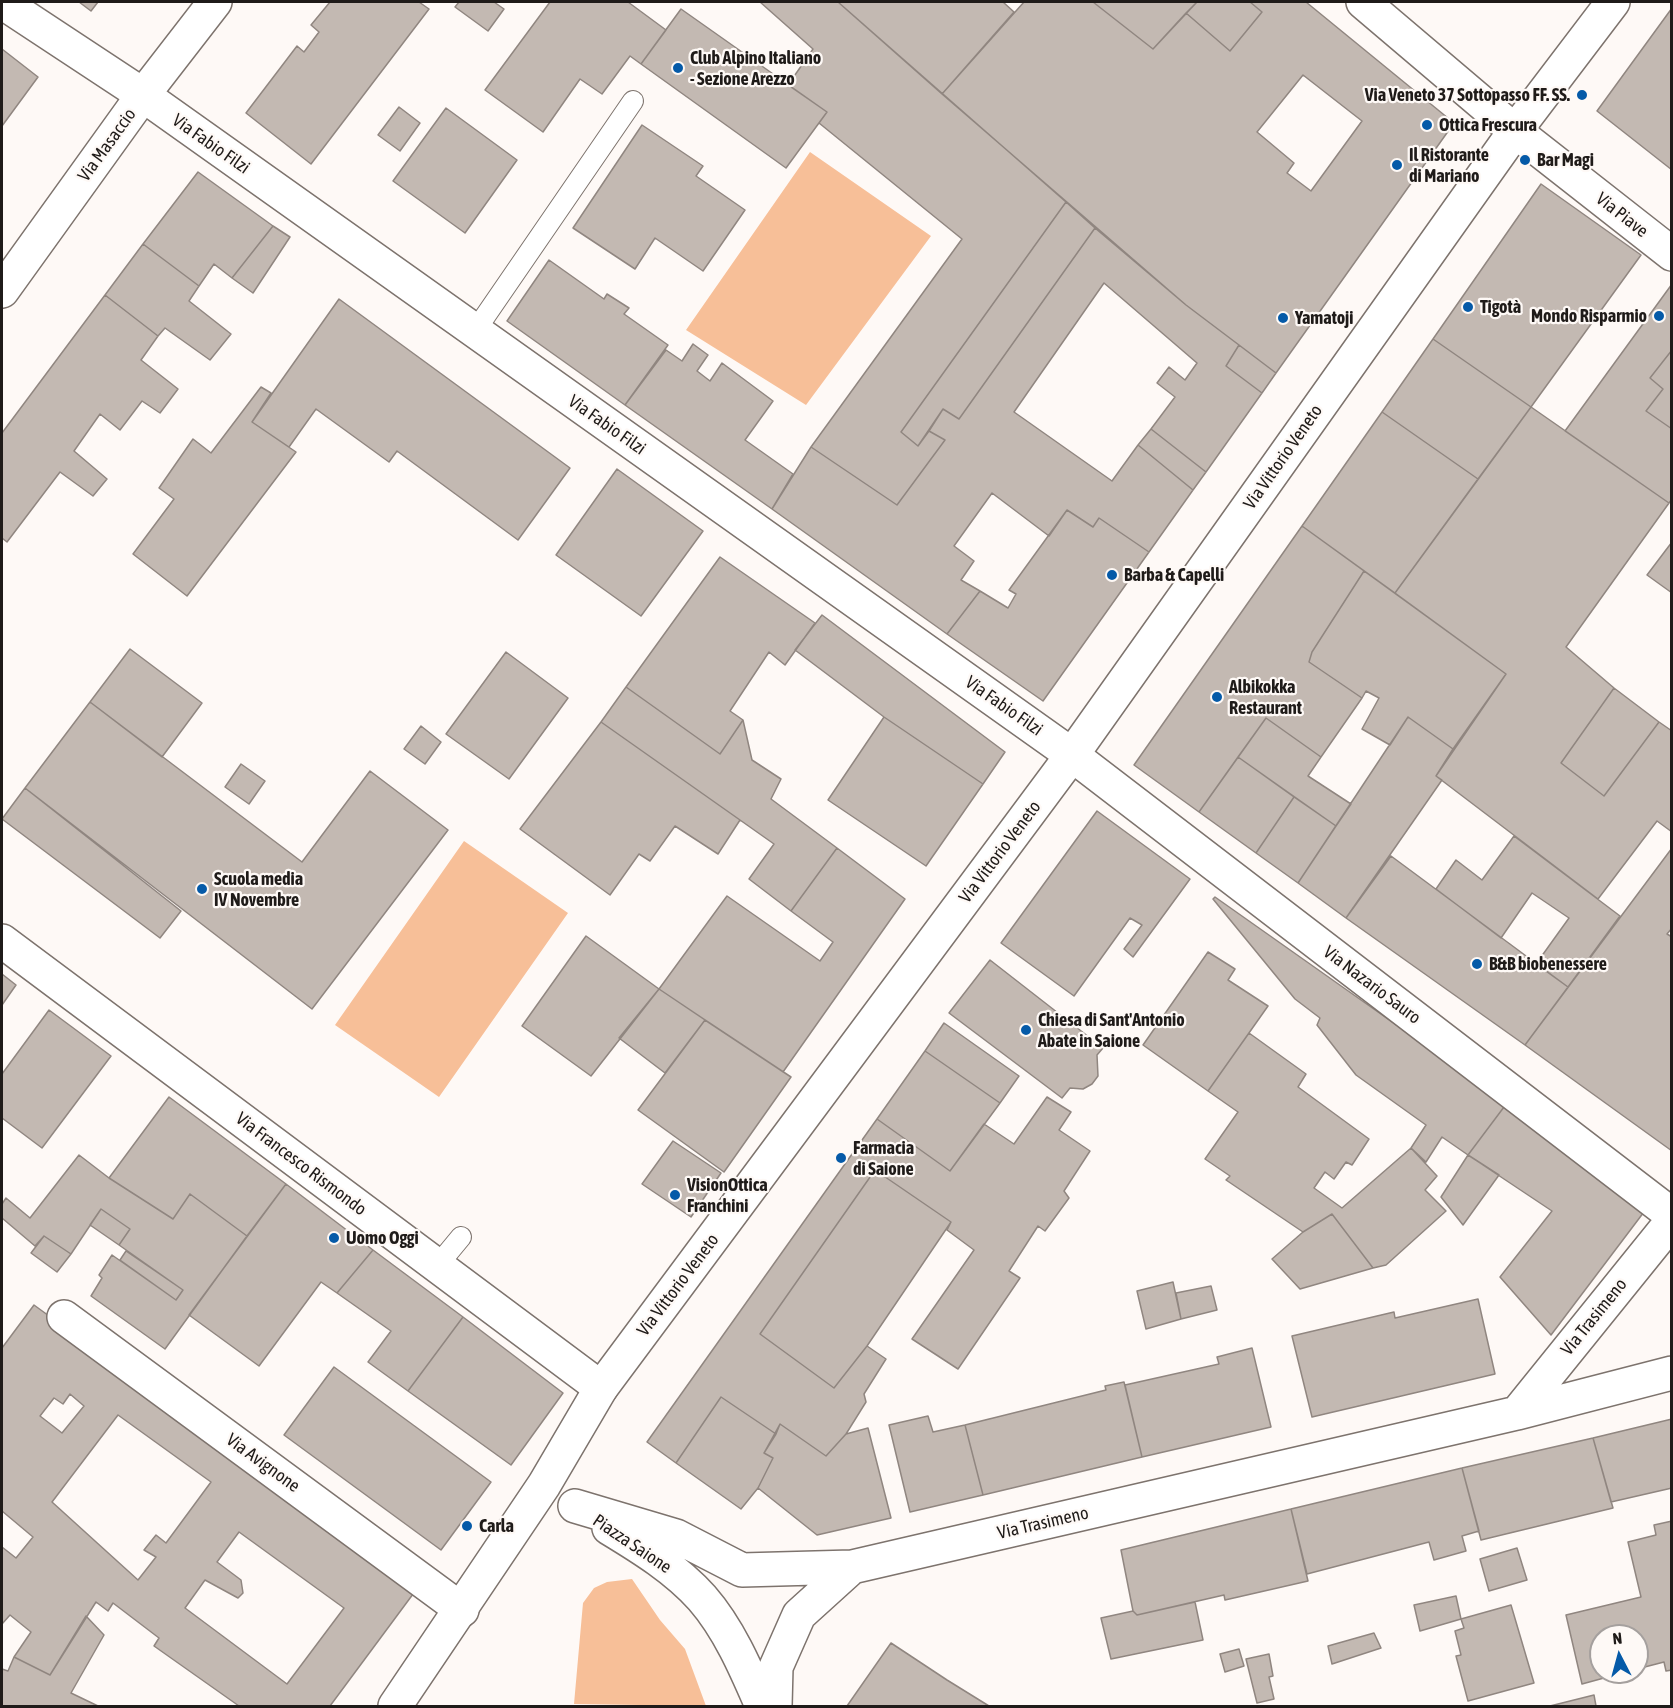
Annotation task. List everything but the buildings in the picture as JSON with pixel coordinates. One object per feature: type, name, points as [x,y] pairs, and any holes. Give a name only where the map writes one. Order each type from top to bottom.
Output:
[{"type":"street","name":"Via Fabio Filzi","points":[[2,2],[144,95],[1072,754]]},
{"type":"street","name":"Via Masaccio","points":[[2,291],[144,95],[215,2]]},
{"type":"street","name":"Via Piave","points":[[1363,2],[1515,130],[1671,254]]},
{"type":"street","name":"Via Vittorio Veneto","points":[[395,1707],[544,1485],[601,1388],[1072,754],[1515,130],[1613,2]]},
{"type":"street","name":"Via Nazario Sauro","points":[[1072,754],[1671,1215]]},
{"type":"street","name":"Via Francesco Rismondo","points":[[2,941],[601,1388]]},
{"type":"street","name":"Via Trasimeno","points":[[1517,1413],[1671,1221]]},
{"type":"street","name":"Via Avignone","points":[[64,1317],[462,1610]]},
{"type":"street","name":"Via Trasimeno","points":[[575,1506],[676,1536],[741,1570],[852,1567],[1517,1413],[1671,1373]]},
{"type":"street","name":"Piazza Saione","points":[[544,1485],[657,1558],[702,1598],[738,1651],[762,1707]]},
{"type":"street","points":[[775,1707],[776,1667],[799,1615],[852,1567]]},
{"type":"lane","points":[[475,331],[633,102]]},
{"type":"lane","points":[[437,1266],[461,1237]]},
{"type":"shaded area","points":[[810,152],[931,236],[806,405],[686,330]]},
{"type":"shaded area","points":[[464,841],[568,913],[439,1097],[335,1025]]},
{"type":"shaded area","points":[[632,1579],[660,1620],[685,1649],[706,1706],[574,1704],[583,1603],[594,1588],[607,1582]]},
{"type":"place","name":"Club Alpino Italiano - Sezione Arezzo","points":[[678,68]]},
{"type":"place","name":"Via Veneto 37 Sottopasso FF. SS.","points":[[1582,95]]},
{"type":"place","name":"Ottica Frescura","points":[[1427,125]]},
{"type":"place","name":"Bar Magi","points":[[1525,160]]},
{"type":"place","name":"Il Ristorante di Mariano","points":[[1397,165]]},
{"type":"place","name":"Tigotà","points":[[1468,307]]},
{"type":"place","name":"Mondo Risparmio","points":[[1659,316]]},
{"type":"place","name":"Yamatoji","points":[[1283,318]]},
{"type":"place","name":"Barba & Capelli","points":[[1112,575]]},
{"type":"place","name":"Albikokka Restaurant","points":[[1217,697]]},
{"type":"place","name":"Scuola media IV Novembre","points":[[202,889]]},
{"type":"place","name":"B&B biobenessere","points":[[1477,964]]},
{"type":"place","name":"Chiesa di Sant'Antonio Abate in Saione","points":[[1026,1030]]},
{"type":"place","name":"Farmacia di Saione","points":[[841,1158]]},
{"type":"place","name":"VisionOttica Franchini","points":[[675,1195]]},
{"type":"place","name":"Uomo Oggi","points":[[334,1238]]},
{"type":"place","name":"Carla","points":[[467,1526]]}]
